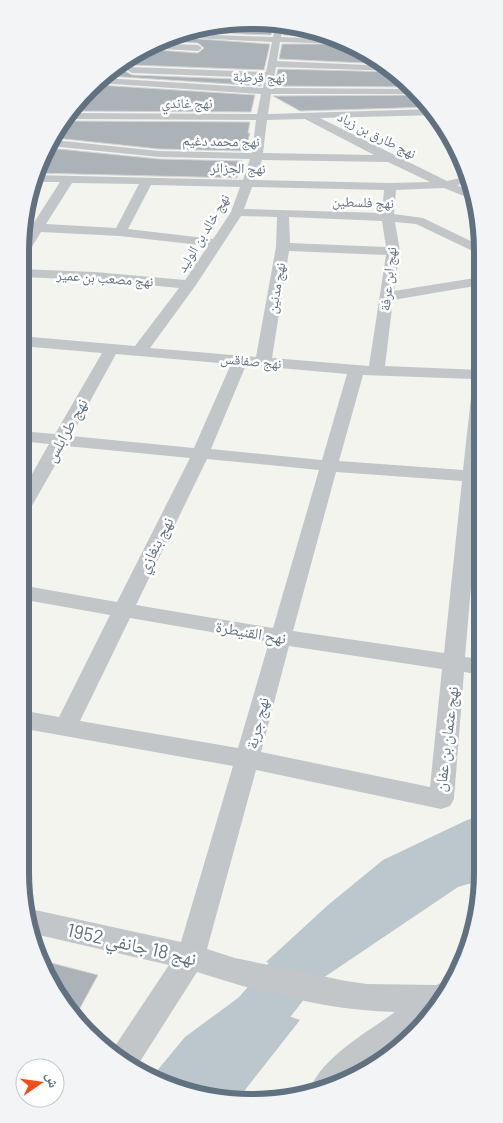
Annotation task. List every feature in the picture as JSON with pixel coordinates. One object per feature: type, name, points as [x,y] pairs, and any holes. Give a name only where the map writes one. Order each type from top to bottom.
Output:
[{"type":"street","name":"نهج خالد بن الوليد","points":[[139,352],[189,285],[215,242],[237,212],[257,157],[262,117],[272,99],[269,62],[274,51],[278,31]]},
{"type":"street","points":[[193,36],[277,39],[310,36]]},
{"type":"street","points":[[304,66],[315,38]]},
{"type":"street","points":[[166,58],[176,42]]},
{"type":"street","points":[[326,42],[342,52],[362,59]]},
{"type":"street","points":[[165,47],[210,48]]},
{"type":"street","points":[[269,62],[304,66],[342,52]]},
{"type":"street","points":[[149,71],[156,61]]},
{"type":"street","points":[[123,70],[270,75]]},
{"type":"street","points":[[212,89],[221,73]]},
{"type":"street","name":"نهج قرطبة","points":[[108,82],[212,89],[272,99],[407,92]]},
{"type":"street","name":"نهج طارق بن زياد","points":[[272,99],[390,159],[467,195]]},
{"type":"street","name":"نهج غاندي","points":[[75,116],[262,117],[425,112]]},
{"type":"street","name":"نهج محمد دغيم","points":[[57,144],[159,154],[390,159]]},
{"type":"street","name":"نهج الجزائر","points":[[42,178],[390,187],[443,185]]},
{"type":"street","points":[[29,242],[68,178]]},
{"type":"street","points":[[443,185],[462,181]]},
{"type":"street","points":[[120,232],[146,182]]},
{"type":"street","name":"نهج ابن عرفة","points":[[366,370],[386,297],[393,252],[388,217],[390,187]]},
{"type":"street","name":"نهج فلسطين","points":[[237,212],[388,217],[427,223],[474,247]]},
{"type":"street","name":"نهج مدنين","points":[[263,362],[283,247],[283,214]]},
{"type":"street","points":[[30,227],[120,232],[215,242]]},
{"type":"street","points":[[283,247],[393,252]]},
{"type":"street","name":"نهج مصعب بن عمير","points":[[29,273],[95,276],[189,285]]},
{"type":"street","points":[[386,297],[474,282]]},
{"type":"street","name":"نهج صفاقس","points":[[29,342],[366,370],[474,375]]},
{"type":"street","name":"نهج طرابلس","points":[[29,495],[112,348]]},
{"type":"street","name":"نهج بنغازي","points":[[65,728],[123,608],[202,453],[240,360]]},
{"type":"street","name":"نهج جربة","points":[[126,1056],[190,957],[330,466],[366,370]]},
{"type":"street","points":[[29,437],[330,466],[474,476]]},
{"type":"street","name":"نهج عثمان بن عفان","points":[[29,720],[65,728],[248,759],[441,799],[474,494]]},
{"type":"street","name":"نهح القنيطرة","points":[[29,593],[123,608],[281,638],[474,665]]},
{"type":"street","name":"نهج 18 جانفي 1952","points":[[34,921],[190,957],[235,971],[346,995],[434,999]]},
{"type":"street","points":[[338,1077],[357,1058],[426,1010]]},
{"type":"shaded area","points":[[474,818],[474,882],[458,887],[323,978],[266,962],[328,905],[383,860]]},
{"type":"shaded area","points":[[238,998],[300,1020],[242,1094],[194,1087],[156,1072],[185,1037]]},
{"type":"building","points":[[237,29],[266,29],[272,30],[271,35],[210,33]]},
{"type":"building","points":[[284,31],[309,36],[283,35]]},
{"type":"building","points":[[188,38],[270,44],[264,70],[132,65],[125,71],[132,75],[263,80],[261,86],[114,76],[128,66],[157,50],[198,53],[204,48],[198,43],[177,42]]},
{"type":"building","points":[[282,44],[331,44],[370,63],[279,59]]},
{"type":"building","points":[[278,69],[383,72],[401,87],[274,86]]},
{"type":"building","points":[[104,85],[255,95],[251,112],[79,111]]},
{"type":"building","points":[[410,95],[421,107],[300,111],[273,96]]},
{"type":"building","points":[[71,121],[250,122],[248,133],[250,133],[245,151],[159,149],[60,139]]},
{"type":"building","points":[[54,149],[159,159],[243,161],[237,178],[43,173]]},
{"type":"building","points":[[48,962],[98,975],[78,1011],[66,995]]},
{"type":"waterway","points":[[233,1046],[298,967],[332,936]]}]
